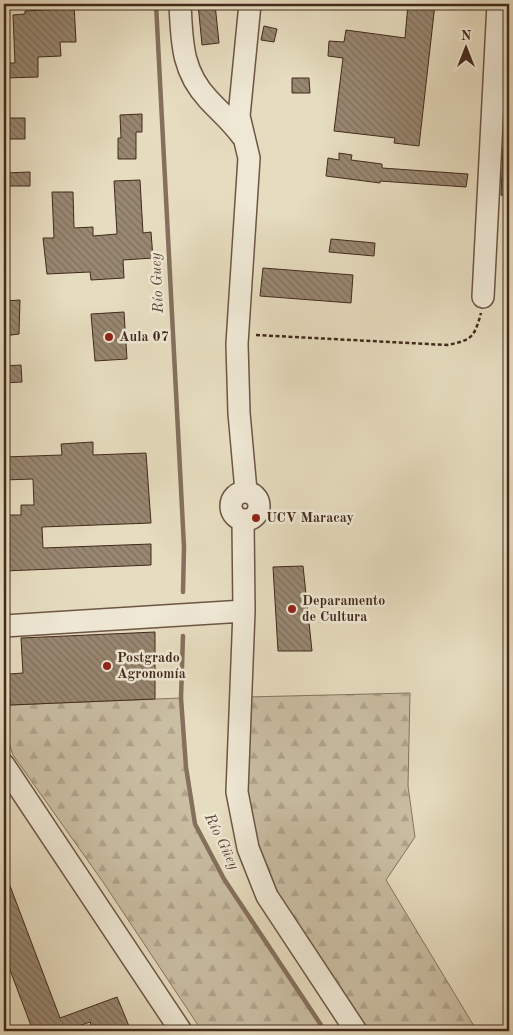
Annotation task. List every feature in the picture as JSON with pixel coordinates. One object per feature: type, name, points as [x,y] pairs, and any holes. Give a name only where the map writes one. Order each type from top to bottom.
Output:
[{"type":"lane","points":[[180,4],[183,53],[195,82],[208,99],[231,120],[244,138]]},
{"type":"lane","points":[[250,4],[239,116],[250,158],[238,334],[238,413],[246,491],[256,497],[259,507],[254,517],[243,520],[244,611],[237,792],[248,848],[267,896],[356,1031]]},
{"type":"lane","points":[[483,297],[498,4]]},
{"type":"lane","points":[[4,626],[244,611]]},
{"type":"lane","points":[[4,765],[181,1031]]},
{"type":"path","points":[[238,334],[447,345],[467,341],[476,331],[483,297]]},
{"type":"green space","points":[[410,693],[408,786],[415,837],[386,880],[477,1031],[363,1031],[272,894],[241,792],[247,697]]},
{"type":"green space","points":[[181,698],[186,767],[195,824],[224,879],[325,1031],[202,1031],[103,882],[13,755],[4,728],[4,718],[10,705]]},
{"type":"building","points":[[61,4],[74,4],[76,42],[60,42],[61,56],[38,57],[38,77],[4,78],[4,63],[15,63],[13,15],[25,14],[25,11],[61,9]]},
{"type":"building","points":[[198,4],[215,4],[219,43],[202,45]]},
{"type":"building","points":[[408,4],[435,4],[419,146],[394,143],[395,138],[334,131],[343,58],[328,56],[329,41],[344,42],[346,30],[405,38]]},
{"type":"building","points":[[264,26],[277,29],[274,42],[261,40]]},
{"type":"building","points":[[292,78],[309,78],[310,93],[292,93]]},
{"type":"building","points":[[506,90],[509,90],[509,125],[504,124]]},
{"type":"building","points":[[142,114],[142,132],[136,132],[136,159],[118,159],[118,138],[121,138],[120,115]]},
{"type":"building","points":[[7,118],[25,118],[25,139],[8,139]]},
{"type":"building","points":[[503,147],[509,148],[509,196],[501,195]]},
{"type":"building","points":[[339,153],[352,155],[351,160],[382,164],[382,168],[468,174],[466,187],[380,181],[380,183],[326,176],[328,158],[339,160]]},
{"type":"building","points":[[30,172],[30,186],[4,186],[4,173]]},
{"type":"building","points":[[140,180],[143,233],[151,232],[153,258],[123,260],[124,278],[91,280],[90,272],[47,274],[43,238],[54,238],[52,192],[73,192],[74,228],[93,227],[93,236],[117,234],[114,181]]},
{"type":"building","points":[[331,239],[375,243],[374,256],[329,252]]},
{"type":"building","points":[[263,268],[353,275],[351,303],[260,296]]},
{"type":"building","points":[[20,300],[19,334],[4,336],[5,301]]},
{"type":"building","name":"Aula 07","points":[[124,312],[127,359],[95,361],[91,314]]},
{"type":"building","points":[[21,365],[22,382],[4,383],[4,366]]},
{"type":"building","points":[[93,442],[93,455],[146,453],[151,523],[42,527],[43,548],[151,544],[151,565],[4,571],[4,515],[21,515],[21,505],[34,505],[33,479],[4,480],[4,457],[62,455],[61,444]]},
{"type":"building","name":"Deparamento de Cultura","points":[[303,566],[312,651],[278,651],[273,567]]},
{"type":"building","name":"Postgrado Agronomía","points":[[155,632],[155,699],[10,705],[9,674],[23,673],[21,638]]},
{"type":"building","points":[[4,870],[60,1018],[117,997],[131,1031],[93,1031],[90,1022],[65,1031],[33,1031],[4,954]]},
{"type":"waterway","name":"Río Guey","points":[[156,4],[184,547],[183,592]]},
{"type":"waterway","name":"Río Güey","points":[[183,636],[181,698],[186,767],[195,824],[224,879],[325,1031]]},
{"type":"place","name":"Aula 07","points":[[109,337]]},
{"type":"place","name":"UCV Maracay","points":[[256,518]]},
{"type":"place","name":"Deparamento de Cultura","points":[[292,609]]},
{"type":"place","name":"Postgrado Agronomía","points":[[107,666]]}]
